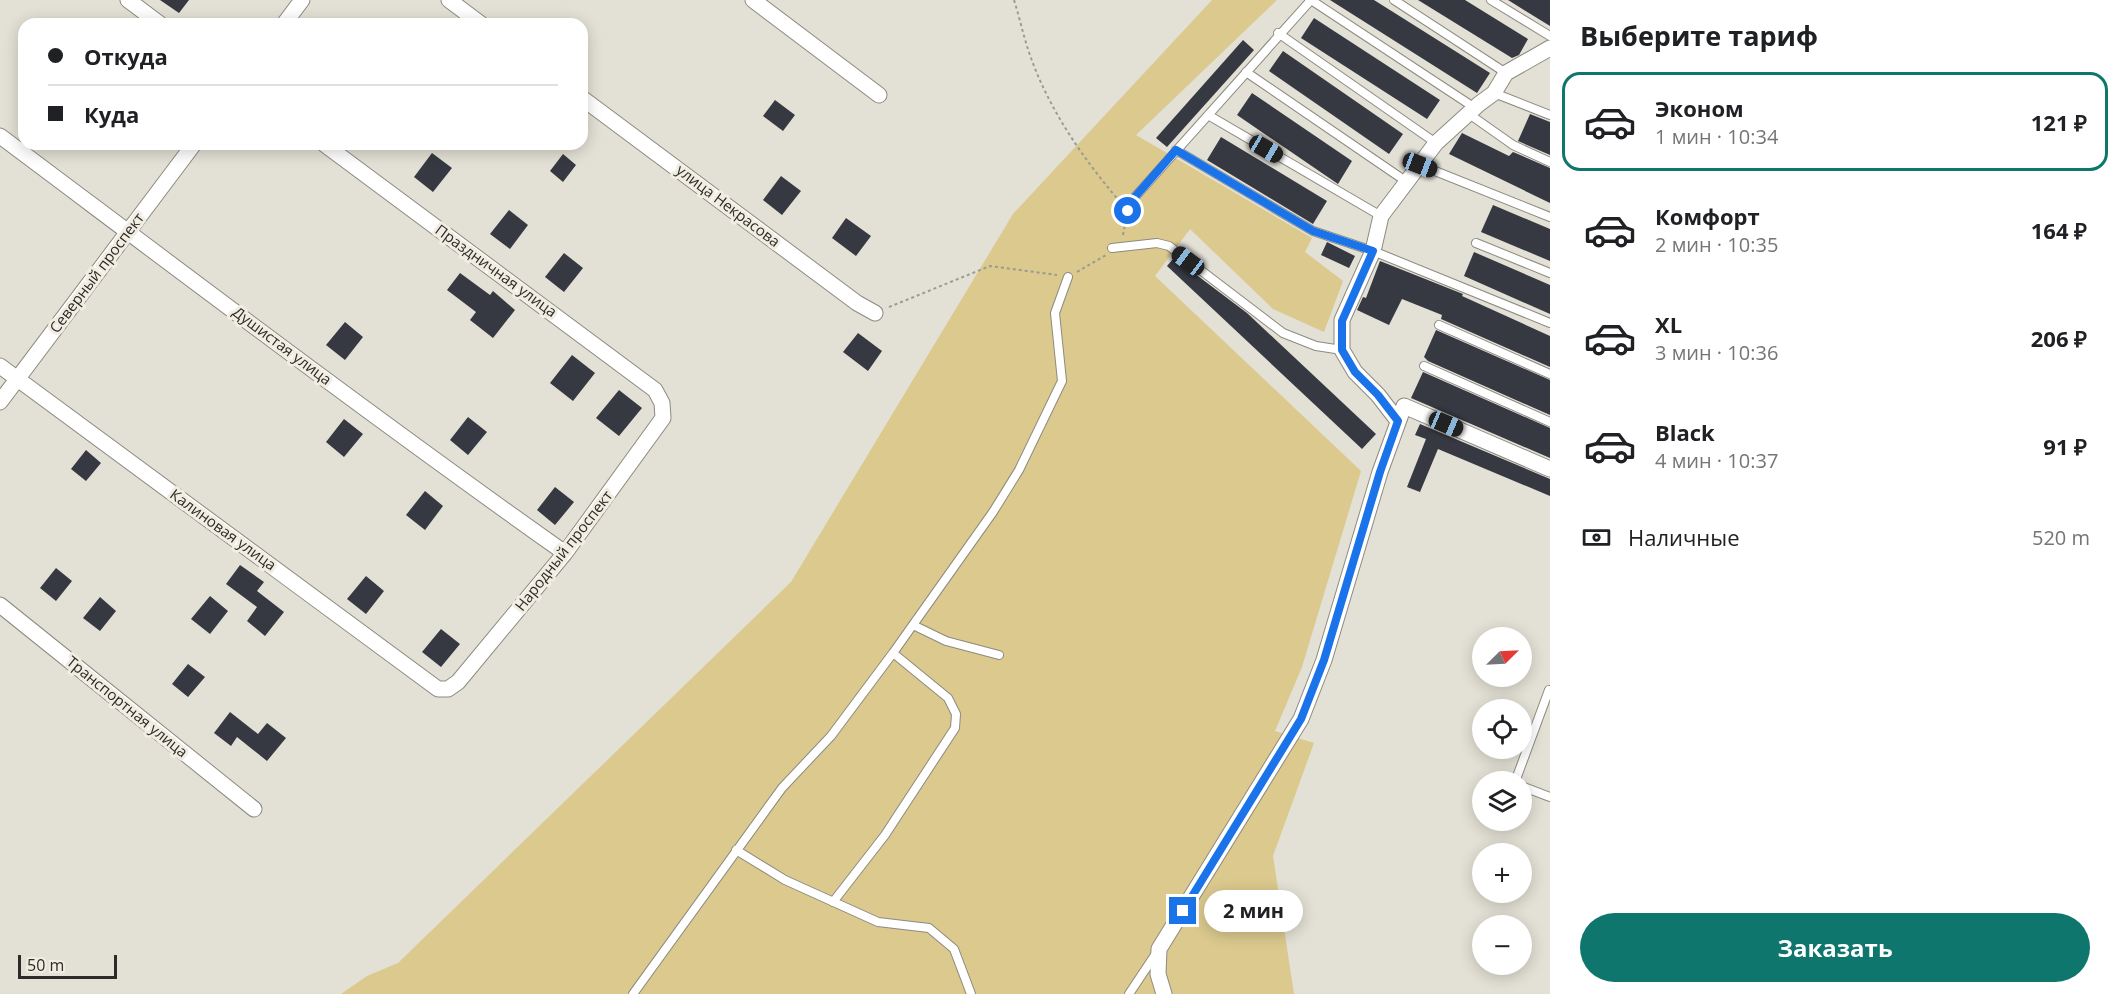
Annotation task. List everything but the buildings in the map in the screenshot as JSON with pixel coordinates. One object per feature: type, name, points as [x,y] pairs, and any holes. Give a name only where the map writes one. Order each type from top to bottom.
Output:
[{"type":"street","points":[[128,0],[152,18]]},
{"type":"street","points":[[288,18],[302,0]]},
{"type":"street","points":[[449,0],[473,18]]},
{"type":"street","points":[[753,0],[879,95]]},
{"type":"street","points":[[1398,421],[1378,395],[1355,372],[1342,350],[1342,321],[1373,251],[1381,216],[1436,143],[1494,93],[1506,73],[1550,48]]},
{"type":"street","name":"улица Некрасова","points":[[588,102],[857,303],[875,313]]},
{"type":"street","name":"Душистая улица","points":[[0,136],[18,150]]},
{"type":"street","name":"Душистая улица","points":[[19,150],[293,353],[392,431],[565,553]]},
{"type":"street","name":"Северный проспект","points":[[0,402],[190,150]]},
{"type":"street","name":"Праздничная улица","points":[[332,150],[655,390],[662,403]]},
{"type":"street","name":"Калиновая улица","points":[[0,366],[438,689],[448,689]]},
{"type":"street","name":"Народный проспект","points":[[448,689],[458,682],[565,553],[663,418],[662,403]]},
{"type":"street","points":[[1164,994],[1158,974],[1159,949],[1301,719],[1324,660],[1380,472],[1404,406],[1550,469]]},
{"type":"street","name":"Транспортная улица","points":[[0,605],[254,809]]},
{"type":"lane","points":[[1128,211],[1134,198],[1278,33],[1311,0],[1472,111],[1513,145],[1550,162]]},
{"type":"lane","points":[[1394,0],[1506,73]]},
{"type":"lane","points":[[1491,0],[1550,36]]},
{"type":"lane","points":[[1278,33],[1436,143]]},
{"type":"lane","points":[[1246,72],[1407,183]]},
{"type":"lane","points":[[1494,93],[1550,115]]},
{"type":"lane","points":[[1208,115],[1381,216]]},
{"type":"lane","points":[[1176,150],[1313,231],[1373,251],[1550,323]]},
{"type":"lane","points":[[1420,165],[1550,217]]},
{"type":"lane","points":[[1112,248],[1157,243],[1169,246],[1283,333],[1316,346],[1342,350]]},
{"type":"lane","points":[[1476,243],[1550,273]]},
{"type":"lane","points":[[633,994],[782,789],[831,736],[913,626],[993,512],[1019,470],[1062,381],[1055,313],[1068,277]]},
{"type":"lane","points":[[1439,325],[1550,374]]},
{"type":"lane","points":[[1424,366],[1550,422]]},
{"type":"lane","points":[[913,626],[946,641],[999,655]]},
{"type":"lane","points":[[833,902],[885,835],[955,728],[956,714],[948,698],[893,653]]},
{"type":"lane","points":[[1519,771],[1549,690]]},
{"type":"lane","points":[[1532,790],[1550,797]]},
{"type":"lane","points":[[736,850],[785,880],[878,921],[929,928],[954,949],[971,994]]},
{"type":"lane","points":[[1129,994],[1159,949]]},
{"type":"path","points":[[875,313],[990,266],[1068,277],[1107,255],[1124,235],[1128,211],[1090,167],[1064,126],[1031,59],[1014,0]]},
{"type":"shaded area","points":[[1212,0],[1277,0],[1136,135],[1312,238],[1305,252],[1343,281],[1324,332],[1273,309],[1190,229],[1155,276],[1361,471],[1302,667],[1275,731],[1314,743],[1273,856],[1294,994],[341,994],[367,976],[398,963],[791,582],[1013,214]]},
{"type":"route","points":[[1128,211],[1134,198],[1176,150],[1313,231],[1373,251],[1342,321],[1342,350],[1355,372],[1378,395],[1398,421],[1380,472],[1324,660],[1301,719],[1183,911]]}]
